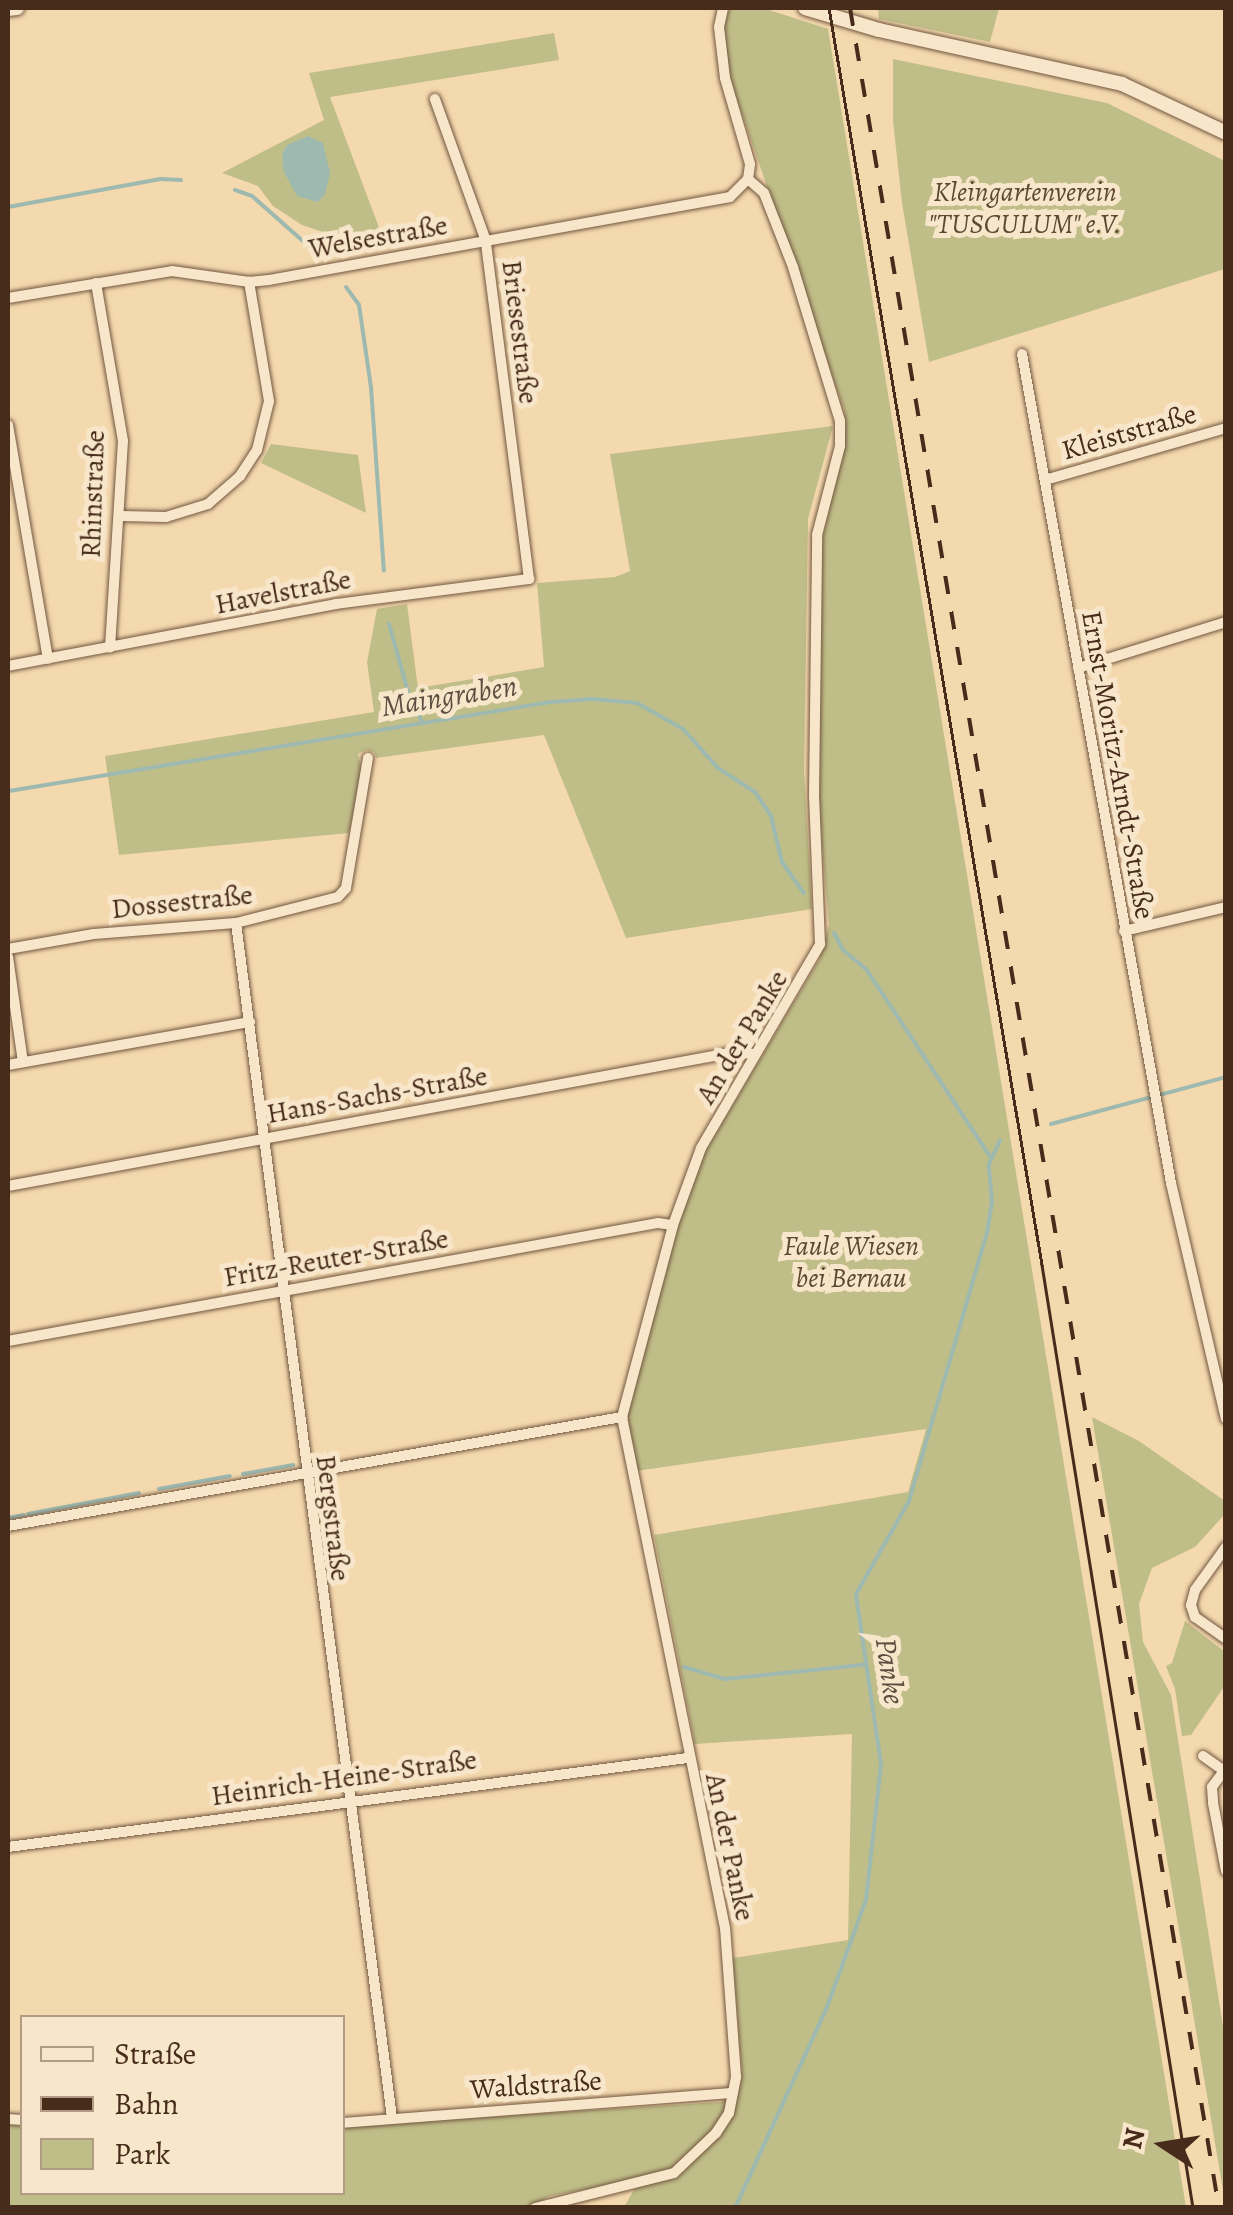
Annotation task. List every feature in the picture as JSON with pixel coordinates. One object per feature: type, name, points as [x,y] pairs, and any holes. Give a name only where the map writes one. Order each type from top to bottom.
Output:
[{"type":"main road","points":[[8,9],[18,8]]},
{"type":"main road","points":[[805,8],[879,30],[1122,84],[1226,133]]},
{"type":"street","name":"An der Panke","points":[[723,8],[720,46],[747,148],[748,179],[764,193],[793,268],[840,422],[840,446],[818,534],[814,797],[820,944],[798,990],[755,1054],[701,1148],[673,1225],[622,1417],[725,1928],[734,2093]]},
{"type":"street","name":"Briesestraße","points":[[436,98],[486,241],[528,579]]},
{"type":"street","name":"Welsestraße","points":[[8,298],[172,271],[250,282],[721,201],[738,193],[748,179]]},
{"type":"street","name":"Rhinstraße","points":[[96,282],[123,442],[110,648]]},
{"type":"street","points":[[121,516],[166,517],[208,504],[240,476],[257,450],[269,401],[250,282]]},
{"type":"street","name":"Ernst-Moritz-Arndt-Straße","points":[[1022,354],[1171,1183],[1225,1418]]},
{"type":"street","points":[[8,425],[48,659]]},
{"type":"street","name":"Kleiststraße","points":[[1045,480],[1226,428]]},
{"type":"street","name":"Havelstraße","points":[[8,666],[352,601],[528,579]]},
{"type":"street","points":[[1078,668],[1226,622]]},
{"type":"street","name":"Dossestraße","points":[[8,949],[94,934],[236,923],[338,897],[346,888],[368,758]]},
{"type":"street","points":[[1124,930],[1226,907]]},
{"type":"street","name":"Bergstraße","points":[[236,923],[304,1472],[392,2117]]},
{"type":"street","points":[[8,957],[24,1062]]},
{"type":"street","points":[[8,1065],[250,1022]]},
{"type":"street","name":"Hans-Sachs-Straße","points":[[8,1186],[730,1053],[755,1054]]},
{"type":"street","name":"Fritz-Reuter-Straße","points":[[8,1341],[658,1223],[673,1225]]},
{"type":"street","points":[[8,1526],[622,1417]]},
{"type":"street","points":[[1226,1547],[1195,1590],[1190,1606],[1196,1617],[1226,1639]]},
{"type":"street","points":[[1203,1756],[1225,1771],[1212,1787],[1212,1803],[1226,1871]]},
{"type":"street","name":"Heinrich-Heine-Straße","points":[[8,1847],[688,1758]]},
{"type":"street","points":[[535,2208],[674,2173],[716,2134],[734,2093]]},
{"type":"street","name":"Waldstraße","points":[[345,2123],[734,2093]]},
{"type":"green space","name":"Faule Wiesen bei Bernau","points":[[729,8],[763,8],[828,29],[1186,2207],[624,2207],[635,2188],[633,2180],[550,2196],[526,2208],[8,2207],[8,2123],[20,2124],[20,2195],[345,2195],[345,2126],[736,2101],[742,2077],[733,1958],[848,1940],[852,1734],[695,1744],[654,1535],[908,1492],[926,1429],[636,1471],[628,1430],[628,1408],[678,1220],[705,1152],[819,960],[829,925],[818,798],[822,541],[846,431],[844,410],[730,79],[724,28]]},
{"type":"green space","points":[[878,8],[999,8],[990,42],[879,19]]},
{"type":"green space","points":[[554,33],[559,60],[330,97],[380,230],[332,235],[302,225],[273,206],[258,186],[222,173],[324,120],[309,73]]},
{"type":"green space","name":"Kleingartenverein \"TUSCULUM\" e.V.","points":[[893,59],[1107,103],[1225,161],[1225,269],[929,362],[902,203],[893,121]]},
{"type":"green space","points":[[833,426],[808,519],[804,772],[812,909],[626,938],[544,735],[376,758],[374,752],[366,750],[358,754],[362,771],[349,833],[119,855],[105,756],[374,712],[367,662],[377,609],[407,604],[418,688],[544,667],[537,583],[615,577],[630,571],[610,454]]},
{"type":"green space","points":[[271,444],[358,455],[366,513],[261,463]]},
{"type":"green space","points":[[1092,1417],[1139,1441],[1225,1501],[1225,1514],[1195,1547],[1152,1568],[1139,1604],[1143,1642],[1171,1695],[1225,2039],[1225,2202]]},
{"type":"green space","points":[[1185,1621],[1225,1652],[1226,1684],[1191,1735],[1182,1736],[1175,1689],[1166,1666],[1172,1663]]},
{"type":"water","points":[[308,136],[323,143],[330,173],[325,194],[318,202],[297,196],[284,172],[282,154],[287,145]]},
{"type":"waterway","points":[[8,207],[160,179],[181,180]]},
{"type":"waterway","points":[[235,190],[252,196],[312,249]]},
{"type":"waterway","points":[[346,287],[359,305],[371,387],[384,571]]},
{"type":"waterway","points":[[389,624],[409,695],[422,722]]},
{"type":"waterway","name":"Maingraben","points":[[9,791],[551,702],[592,699],[637,703],[683,729],[718,768],[755,792],[771,816],[782,862],[804,893]]},
{"type":"waterway","name":"Maingraben","points":[[834,933],[843,950],[866,969],[991,1158]]},
{"type":"waterway","name":"Panke","points":[[1051,1124],[1226,1077]]},
{"type":"waterway","name":"Panke","points":[[735,2208],[827,2007],[866,1900],[881,1764],[856,1594],[909,1501],[987,1233],[992,1202],[989,1164],[1000,1140]]},
{"type":"waterway","points":[[243,1474],[293,1465]]},
{"type":"waterway","points":[[159,1489],[230,1476]]},
{"type":"waterway","points":[[28,1514],[139,1493]]},
{"type":"waterway","points":[[8,1518],[24,1515]]},
{"type":"waterway","points":[[684,1667],[725,1679],[864,1665]]},
{"type":"tram line","points":[[829,8],[1042,1265],[1193,2208]]},
{"type":"railway","points":[[850,8],[1219,2208]]}]
